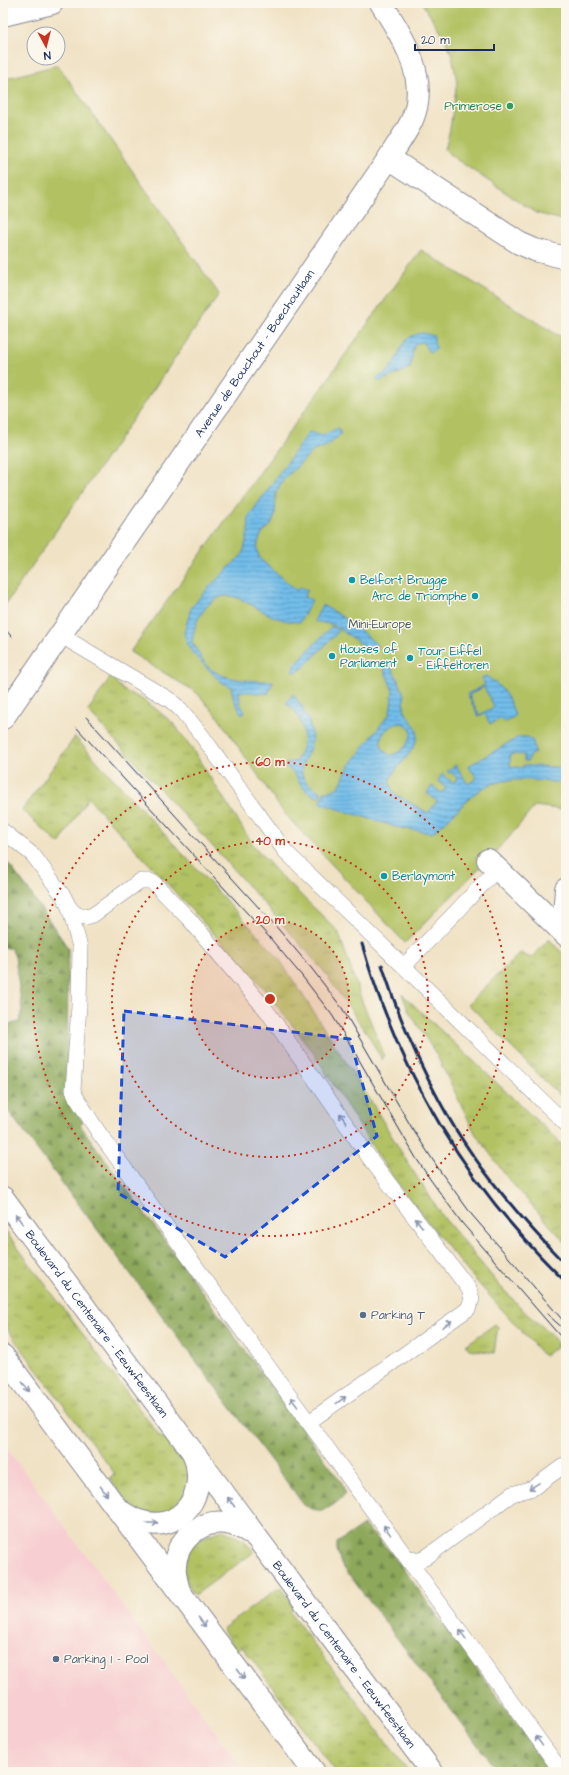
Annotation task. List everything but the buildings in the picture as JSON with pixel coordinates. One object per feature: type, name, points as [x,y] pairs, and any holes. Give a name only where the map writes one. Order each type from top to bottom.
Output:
[{"type":"street","points":[[3,15],[52,3]]},
{"type":"street","name":"Avenue de Bouchout - Boechoutlaan","points":[[3,718],[389,158],[412,121],[416,107],[416,74],[411,56],[403,38],[381,3]]},
{"type":"street","points":[[389,158],[519,243],[535,250],[566,258]]},
{"type":"street","points":[[492,864],[564,933]]},
{"type":"street","points":[[564,933],[566,889]]},
{"type":"street","name":"Boulevard du Centenaire - Eeuwfeestlaan","points":[[3,1198],[432,1772]]},
{"type":"street","name":"Boulevard du Centenaire - Eeuwfeestlaan","points":[[3,1356],[314,1772]]},
{"type":"street","name":"Boulevard du Centenaire - Eeuwfeestlaan","points":[[117,1509],[138,1521],[150,1524],[173,1519],[183,1512],[191,1503],[199,1482],[198,1466],[191,1449]]},
{"type":"street","name":"Boulevard du Centenaire - Eeuwfeestlaan","points":[[179,1591],[175,1566],[177,1555],[182,1544],[195,1530],[210,1524],[226,1523],[241,1527],[257,1537]]},
{"type":"lane","points":[[60,635],[170,700],[181,710],[200,733],[285,851],[566,1124]]},
{"type":"lane","points":[[3,831],[33,854],[49,874],[69,907],[77,915],[88,917],[93,915],[140,881],[150,881],[155,884],[190,920],[268,1011],[371,1160],[470,1289],[472,1299],[468,1308],[309,1422]]},
{"type":"lane","points":[[404,966],[492,864]]},
{"type":"lane","points":[[69,907],[81,956],[74,1083],[76,1097],[100,1133],[562,1772]]},
{"type":"lane","points":[[407,1557],[416,1561],[426,1558],[512,1494],[533,1488],[566,1464]]},
{"type":"highlighted area","points":[[124,1011],[350,1039],[377,1136],[225,1257],[118,1193]]},
{"type":"shaded area","points":[[3,1443],[211,1726],[245,1772],[3,1772]]},
{"type":"green space","name":"Primerose","points":[[422,3],[566,3],[566,221],[536,213],[450,155],[445,149],[450,129],[457,82],[452,56],[445,39]]},
{"type":"green space","points":[[59,66],[219,294],[3,608],[3,79]]},
{"type":"green space","name":"Mini-Europe","points":[[421,250],[566,340],[566,810],[535,806],[506,841],[405,943],[284,813],[217,716],[197,693],[130,652]]},
{"type":"green space","points":[[111,676],[123,690],[146,701],[173,723],[191,747],[254,846],[280,875],[338,931],[362,1001],[384,1054],[382,1060],[369,1036],[323,970],[217,851],[88,711]]},
{"type":"green space","points":[[75,737],[278,957],[444,1218],[500,1286],[528,1315],[549,1332],[559,1345],[544,1356],[469,1273],[406,1195],[381,1160],[313,1052],[260,984],[88,798],[59,844],[22,810]]},
{"type":"green space","points":[[3,857],[27,888],[68,948],[67,1098],[83,1122],[80,1125],[342,1483],[345,1494],[340,1500],[328,1508],[315,1510],[304,1505],[3,1104],[3,1026],[19,1022],[22,1010],[15,957],[11,948],[3,948]]},
{"type":"green space","points":[[549,939],[566,957],[566,1102],[468,1004],[520,953],[531,958]]},
{"type":"green space","points":[[402,994],[566,1148],[566,1243],[509,1180],[475,1133],[436,1054],[408,1010]]},
{"type":"green space","points":[[3,1228],[161,1438],[167,1434],[186,1461],[192,1483],[171,1513],[144,1514],[129,1504],[109,1478],[115,1474],[3,1324]]},
{"type":"green space","points":[[495,1324],[498,1327],[494,1353],[469,1349],[466,1345]]},
{"type":"green space","points":[[364,1525],[389,1550],[553,1772],[498,1772],[341,1564],[337,1550],[337,1543]]},
{"type":"green space","points":[[223,1530],[245,1541],[254,1552],[195,1595],[186,1580],[184,1568],[188,1555],[195,1540]]},
{"type":"green space","points":[[280,1587],[296,1607],[290,1612],[409,1772],[336,1772],[242,1646],[236,1650],[222,1629]]},
{"type":"water","points":[[423,333],[434,336],[434,343],[437,348],[431,352],[428,351],[423,342],[417,343],[414,345],[410,368],[378,381],[377,378],[390,369],[405,342],[415,335]]},
{"type":"water","points":[[338,428],[341,434],[327,446],[312,452],[283,480],[276,492],[275,516],[270,526],[262,533],[258,542],[257,550],[260,559],[297,591],[300,587],[308,590],[304,597],[312,600],[300,622],[281,619],[235,597],[228,596],[216,599],[206,607],[196,624],[192,642],[209,668],[226,677],[235,679],[273,681],[268,694],[239,691],[240,703],[245,713],[242,715],[234,700],[231,687],[220,681],[194,655],[187,645],[184,633],[191,608],[208,588],[243,554],[248,533],[249,516],[309,432],[322,436]]},
{"type":"water","points":[[322,605],[351,623],[377,645],[374,653],[334,625],[314,621]]},
{"type":"water","points":[[332,626],[339,631],[302,669],[296,672],[292,671],[295,664]]},
{"type":"water","points":[[386,659],[394,672],[404,695],[405,711],[418,733],[415,744],[389,782],[395,794],[428,813],[437,801],[427,793],[432,786],[442,793],[446,788],[438,781],[442,774],[453,783],[457,778],[451,772],[449,773],[447,771],[456,765],[468,784],[477,778],[468,766],[519,737],[527,737],[533,741],[535,753],[530,755],[528,761],[524,761],[524,755],[510,754],[510,766],[523,768],[523,765],[566,768],[566,783],[516,780],[492,784],[481,789],[471,797],[448,820],[432,833],[396,827],[322,804],[320,802],[324,796],[324,791],[330,791],[339,787],[348,768],[390,713],[393,691],[383,666]],"holes":[[[401,723],[405,724],[411,729],[408,743],[402,750],[389,755],[381,745],[382,735],[390,727]]]},
{"type":"water","points":[[486,676],[501,688],[511,704],[515,716],[506,722],[500,719],[490,724],[485,714],[478,716],[467,694],[485,685],[482,678]],"holes":[[[484,687],[494,707],[479,715],[469,695]]]},
{"type":"water","points":[[293,694],[304,709],[303,713],[309,720],[312,737],[302,769],[303,776],[309,784],[321,792],[321,796],[318,797],[306,791],[294,773],[286,767],[286,764],[296,761],[302,748],[304,738],[300,720],[294,710],[286,703]]},
{"type":"tram line","points":[[3,627],[12,637]]},
{"type":"tram line","points":[[86,717],[279,930],[312,969],[342,1008],[412,1128],[440,1171],[472,1215],[566,1324]]},
{"type":"tram line","points":[[77,728],[270,938],[302,976],[332,1015],[416,1158],[430,1179],[462,1223],[566,1343]]},
{"type":"tram line","points":[[547,1314],[566,1331]]},
{"type":"railway","points":[[362,944],[389,1023],[406,1061],[446,1134],[468,1168],[493,1202],[531,1247],[566,1282]]},
{"type":"railway","points":[[382,965],[415,1052],[452,1124],[466,1146],[497,1188],[531,1228],[566,1265]]},
{"type":"place","name":"Primerose","points":[[510,106]]},
{"type":"place","name":"Belfort Brugge","points":[[352,580]]},
{"type":"place","name":"Arc de Triomphe","points":[[475,596]]},
{"type":"place","name":"Houses of Parliament","points":[[332,656]]},
{"type":"place","name":"Tour Eiffel - Eiffeltoren","points":[[410,658]]},
{"type":"place","name":"Berlaymont","points":[[384,876]]},
{"type":"place","name":"Parking T","points":[[363,1315]]},
{"type":"place","name":"Parking 1 – Pool","points":[[56,1659]]}]
